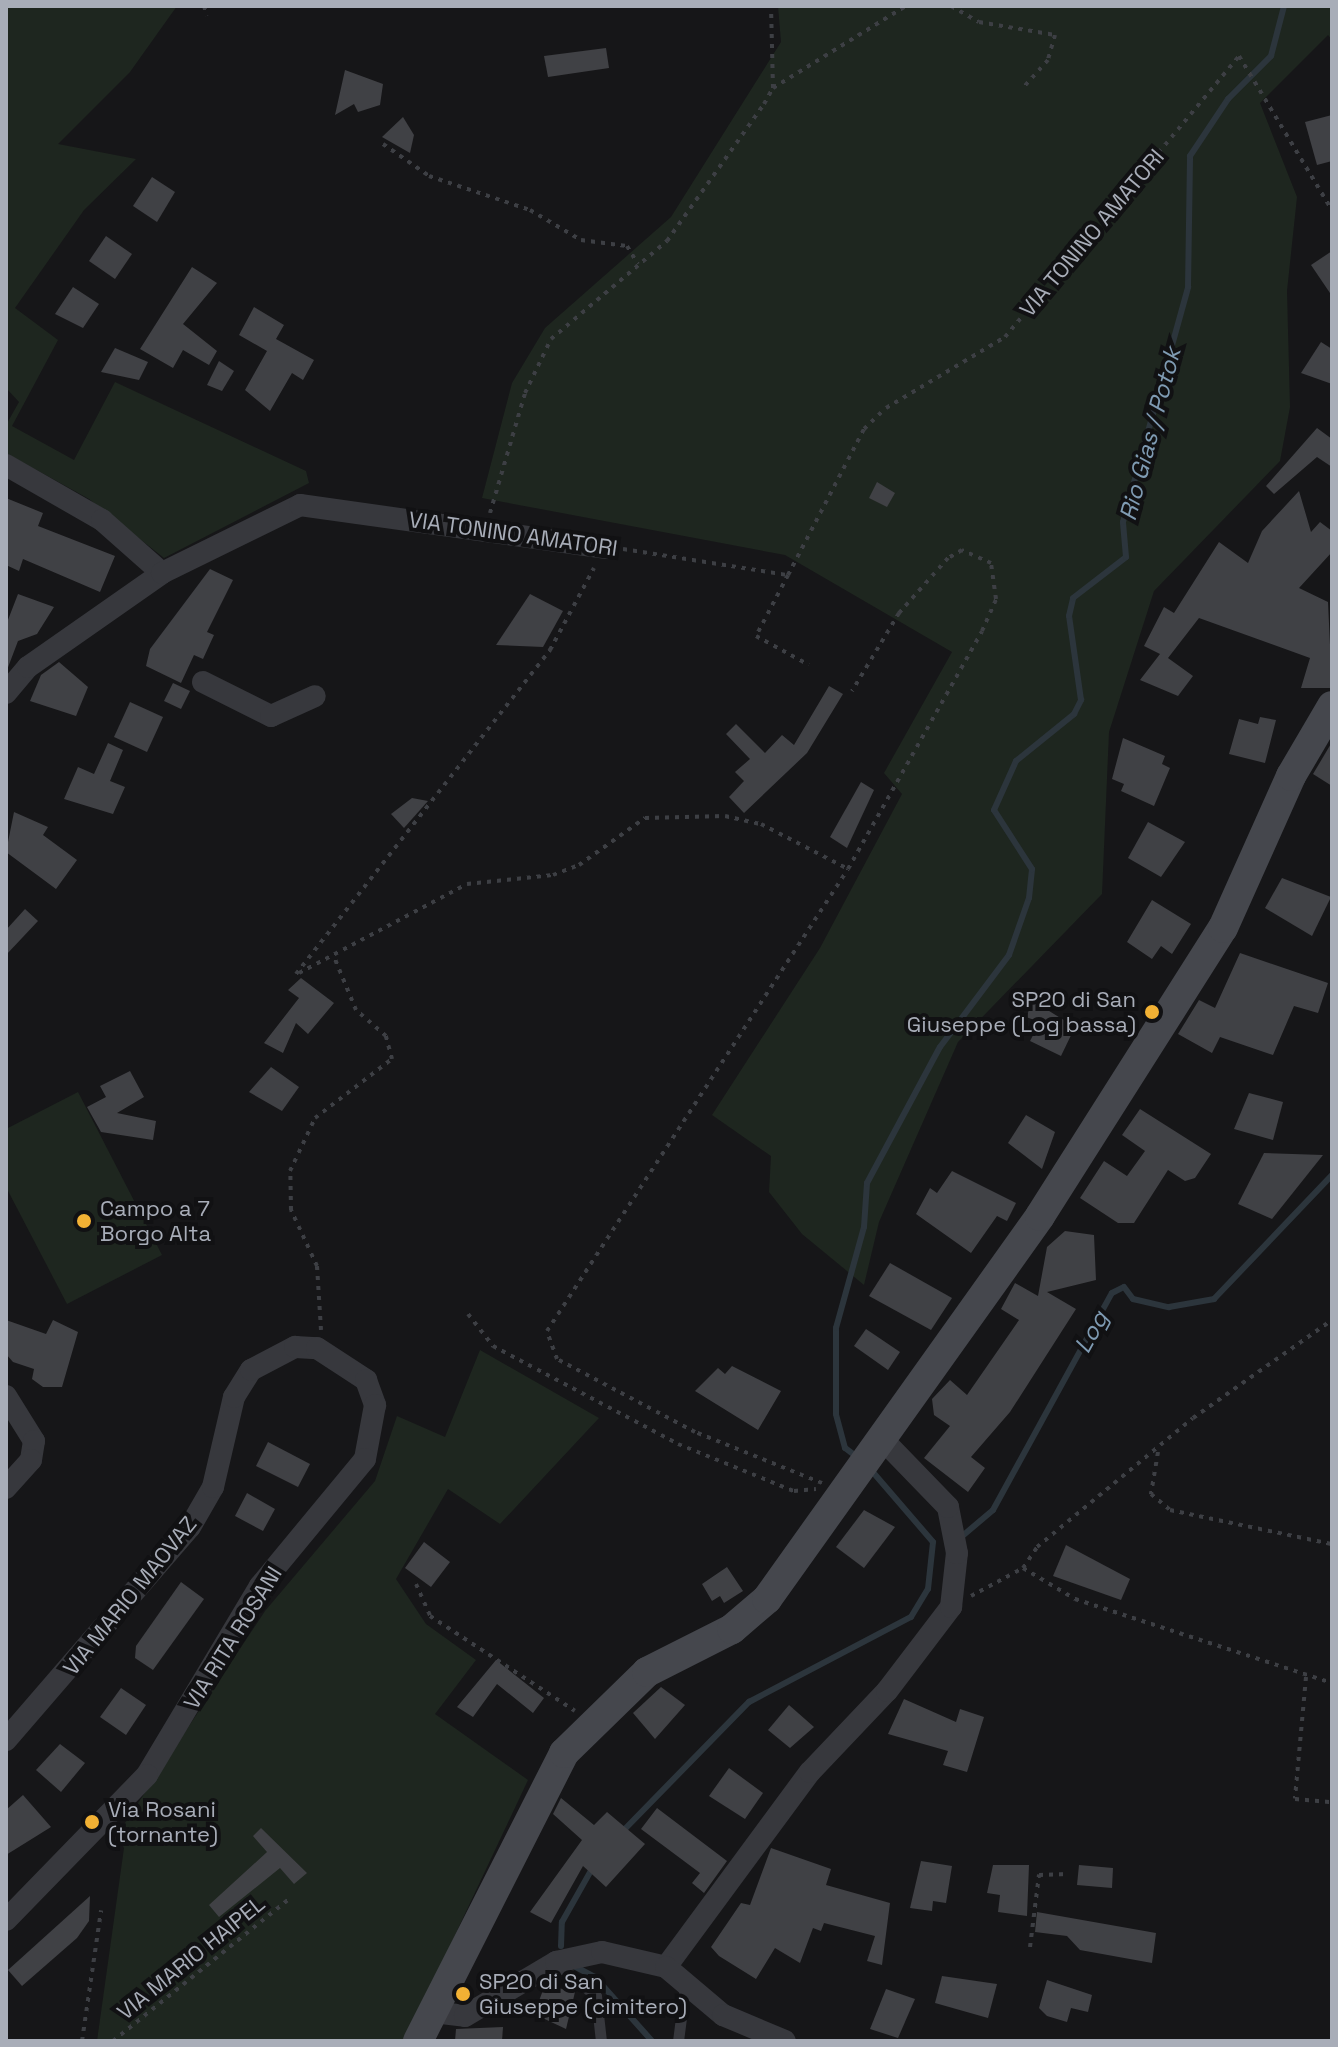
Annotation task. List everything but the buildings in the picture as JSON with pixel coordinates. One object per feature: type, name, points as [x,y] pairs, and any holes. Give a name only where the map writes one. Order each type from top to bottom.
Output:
[{"type":"street","points":[[6,465],[102,520],[162,573]]},
{"type":"street","name":"VIA TONINO AMATORI","points":[[6,693],[28,667],[162,573],[300,505],[327,503],[482,534],[605,548]]},
{"type":"street","points":[[203,682],[271,716],[315,696]]},
{"type":"street","points":[[418,2041],[542,1788],[590,1720],[647,1672],[732,1629],[767,1599],[834,1488],[882,1439],[1161,1036],[1332,706]]},
{"type":"street","name":"VIA MARIO MAOVAZ","points":[[6,1740],[190,1527],[213,1487],[234,1397],[251,1370],[295,1347],[317,1348]]},
{"type":"street","name":"VIA RITA ROSANI","points":[[6,1920],[147,1775],[260,1586],[365,1459],[375,1430],[366,1380],[317,1348]]},
{"type":"street","points":[[6,1396],[32,1431],[33,1451],[6,1488]]},
{"type":"street","points":[[666,1967],[810,1772],[887,1691],[951,1607],[957,1553],[955,1528],[948,1507],[882,1439]]},
{"type":"street","points":[[433,2012],[465,2016],[556,1962],[602,1952],[666,1967],[723,2015],[785,2041]]},
{"type":"lane","points":[[556,1962],[596,1996],[601,2041]]},
{"type":"lane","points":[[678,2041],[685,1986]]},
{"type":"path","points":[[204,6],[207,16]]},
{"type":"path","points":[[771,6],[773,88]]},
{"type":"path","points":[[482,534],[536,363],[580,311],[638,264],[712,184],[773,88],[906,6]]},
{"type":"path","points":[[951,6],[979,22],[1055,35],[1048,60],[1024,87]]},
{"type":"path","name":"VIA TONINO AMATORI","points":[[809,665],[756,636],[864,429],[886,408],[1005,337],[1239,56],[1332,210]]},
{"type":"path","points":[[383,144],[429,176],[530,210],[581,240],[627,246],[638,264]]},
{"type":"path","points":[[605,548],[550,650],[296,974],[334,957],[467,884],[553,875],[579,865],[645,818],[725,816],[761,824],[848,869]]},
{"type":"path","name":"VIA TONINO AMATORI","points":[[605,548],[788,575]]},
{"type":"path","points":[[834,1488],[695,1432],[557,1359],[547,1331],[848,869],[982,631],[996,599],[991,563],[962,550],[948,558],[899,613],[852,691]]},
{"type":"path","points":[[317,1348],[317,1266],[291,1210],[290,1171],[315,1118],[392,1059],[386,1036],[356,1010],[334,957]]},
{"type":"path","points":[[468,1314],[493,1346],[714,1462],[794,1491],[834,1488]]},
{"type":"path","points":[[951,1607],[1023,1568],[1037,1547],[1260,1366],[1332,1320]]},
{"type":"path","points":[[1158,1450],[1151,1494],[1170,1510],[1332,1544]]},
{"type":"path","points":[[1023,1568],[1075,1599],[1332,1683]]},
{"type":"path","points":[[416,1584],[430,1616],[590,1720]]},
{"type":"path","points":[[1306,1677],[1295,1799],[1332,1802]]},
{"type":"path","points":[[1030,1947],[1039,1875],[1068,1874]]},
{"type":"path","name":"VIA MARIO HAIPEL","points":[[113,2041],[289,1899]]},
{"type":"path","name":"VIA MARIO HAIPEL","points":[[82,2041],[101,1910]]},
{"type":"shaded area","points":[[6,6],[177,6],[130,72],[58,144],[136,159],[84,210],[15,308],[58,340],[12,426],[74,460],[115,382],[306,471],[309,483],[164,558],[89,499],[6,453],[6,425],[19,402],[6,388]]},
{"type":"shaded area","points":[[778,6],[1332,6],[1332,40],[1328,35],[1260,103],[1297,197],[1287,291],[1290,407],[1280,461],[1154,591],[1109,732],[1102,894],[958,1042],[879,1222],[864,1285],[802,1234],[769,1192],[771,1156],[712,1115],[820,948],[902,794],[884,773],[952,652],[785,555],[482,498],[512,383],[545,328],[671,217],[781,42]]},
{"type":"shaded area","name":"Campo a 7 Borgo Alta","points":[[78,1092],[162,1255],[67,1304],[6,1187],[6,1129]]},
{"type":"shaded area","points":[[480,1350],[599,1418],[500,1524],[448,1489],[396,1579],[426,1624],[476,1660],[435,1714],[528,1780],[405,2041],[97,2041],[124,1848],[117,1835],[265,1611],[375,1481],[397,1416],[445,1437]]},
{"type":"waterway","name":"Rio Gias / Potok","points":[[857,1457],[845,1448],[836,1414],[836,1328],[864,1227],[867,1183],[940,1047],[1009,955],[1029,898],[1032,869],[994,810],[1016,761],[1074,714],[1081,700],[1069,616],[1073,598],[1126,557],[1123,522],[1188,287],[1190,156],[1228,99],[1271,56],[1284,6]]},
{"type":"waterway","name":"Log","points":[[960,1538],[993,1510],[1112,1293],[1124,1287],[1133,1299],[1169,1307],[1214,1299],[1332,1175]]},
{"type":"waterway","points":[[620,1834],[749,1702],[911,1617],[928,1589],[933,1542],[871,1470]]},
{"type":"waterway","points":[[561,1946],[562,1922],[593,1867]]},
{"type":"waterway","points":[[574,1966],[595,1977],[652,2041]]},
{"type":"place","name":"SP20 di San Giuseppe (Log bassa)","points":[[1152,1012]]},
{"type":"place","name":"Campo a 7 Borgo Alta","points":[[84,1221]]},
{"type":"place","name":"Via Rosani (tornante)","points":[[92,1822]]},
{"type":"place","name":"SP20 di San Giuseppe (cimitero)","points":[[463,1994]]}]
